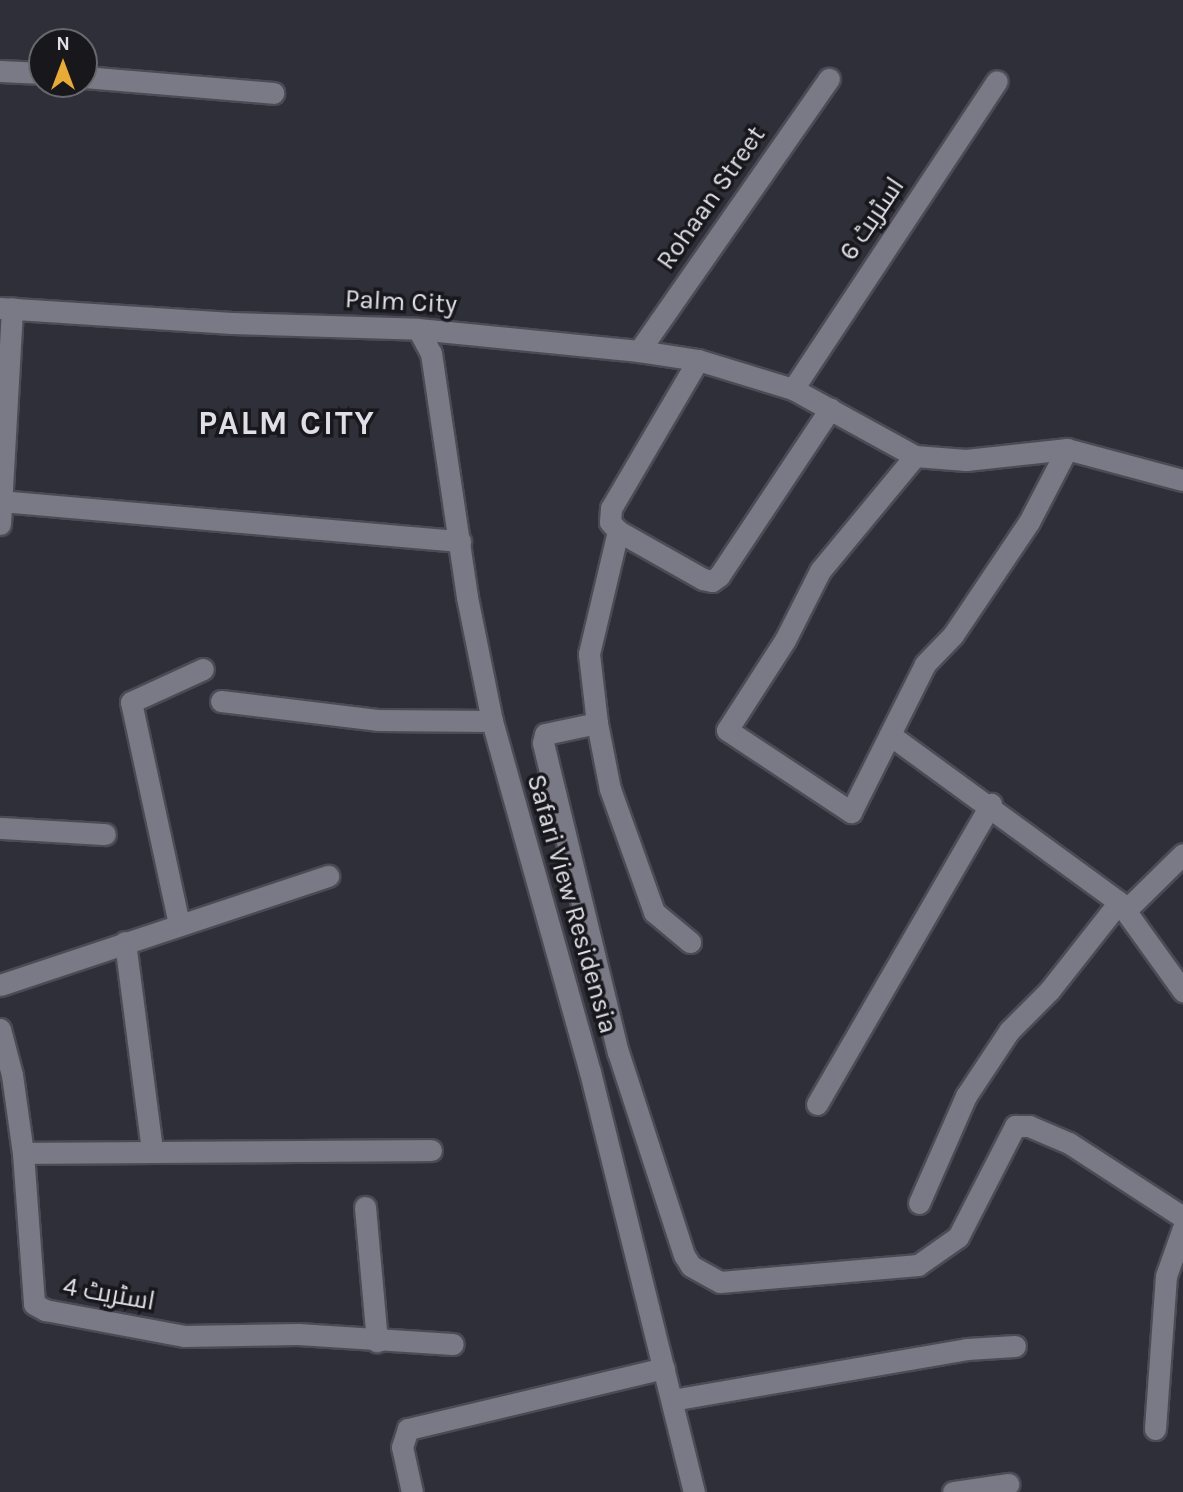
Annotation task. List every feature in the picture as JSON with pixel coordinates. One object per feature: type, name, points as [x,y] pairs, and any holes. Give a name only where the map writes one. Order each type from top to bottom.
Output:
[{"type":"street","points":[[0,71],[28,72]]},
{"type":"street","points":[[98,78],[273,93]]},
{"type":"street","name":"Rohaan Street","points":[[639,351],[829,79]]},
{"type":"street","name":"اسٹریٹ 6","points":[[793,389],[998,81]]},
{"type":"street","points":[[0,524],[6,308]]},
{"type":"street","name":"Palm City","points":[[6,308],[232,323],[418,329],[639,351],[698,360],[793,389],[915,456]]},
{"type":"street","name":"Safari View Residensia","points":[[418,329],[431,353],[460,541],[492,721],[590,1072],[694,1492]]},
{"type":"street","points":[[698,360],[611,508],[610,522],[618,531],[712,581],[830,409]]},
{"type":"street","points":[[1067,449],[1021,533],[953,635],[925,664],[851,812],[727,730],[785,640],[820,571],[915,456],[966,460],[1067,449],[1183,480]]},
{"type":"street","points":[[1,501],[460,541]]},
{"type":"street","points":[[618,531],[589,654],[597,723],[610,789],[654,912],[690,942]]},
{"type":"street","points":[[179,924],[131,702],[203,670]]},
{"type":"street","points":[[221,701],[377,720],[492,721]]},
{"type":"street","points":[[597,723],[545,734],[543,743],[618,1052],[684,1255],[701,1274],[720,1282],[926,1261],[958,1237],[1015,1126],[1029,1126],[1069,1143],[1183,1217]]},
{"type":"street","points":[[890,735],[990,804],[1122,906],[1183,991]]},
{"type":"street","points":[[817,1104],[990,804]]},
{"type":"street","points":[[0,828],[105,834]]},
{"type":"street","points":[[919,1203],[966,1096],[1009,1031],[1049,991],[1122,906],[1183,854]]},
{"type":"street","points":[[0,985],[328,876]]},
{"type":"street","points":[[125,942],[152,1149]]},
{"type":"street","name":"اسٹریٹ 4","points":[[0,1029],[12,1075],[23,1153],[34,1304],[45,1310],[184,1336],[298,1334],[453,1345]]},
{"type":"street","points":[[23,1153],[152,1149],[431,1150]]},
{"type":"street","points":[[365,1207],[377,1340]]},
{"type":"street","points":[[1156,1429],[1166,1276],[1183,1228]]},
{"type":"street","points":[[672,1400],[967,1349],[1015,1346]]},
{"type":"street","points":[[412,1492],[402,1447],[408,1429],[664,1368]]},
{"type":"street","points":[[954,1492],[1007,1484]]},
{"type":"district","name":"PALM CITY","points":[[287,424]]}]
